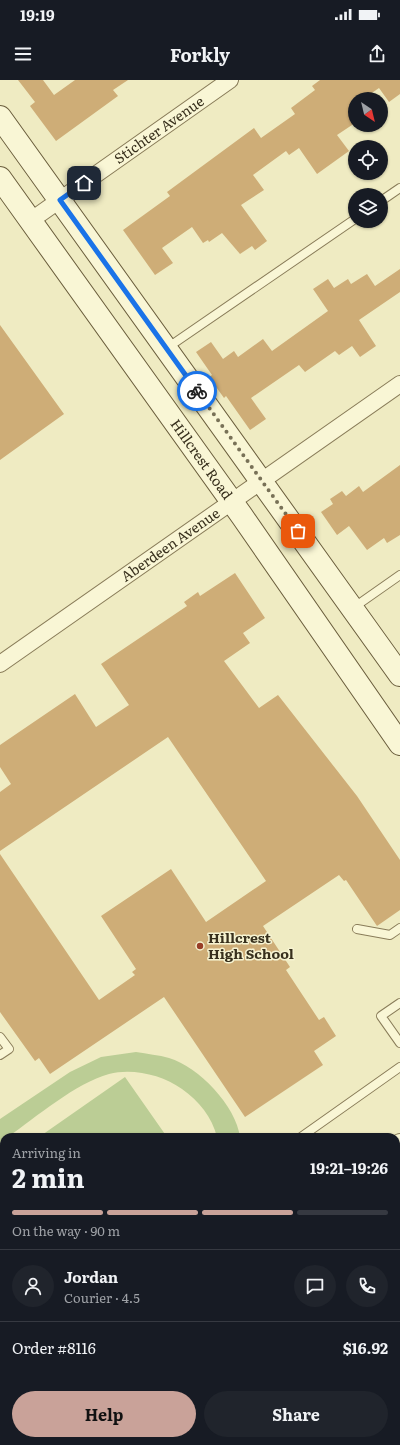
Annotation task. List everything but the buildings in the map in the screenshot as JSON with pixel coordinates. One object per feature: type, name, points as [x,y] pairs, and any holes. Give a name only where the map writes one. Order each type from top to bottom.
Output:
[{"type":"main road","points":[[0,118],[167,348],[400,675]]},
{"type":"main road","name":"Hillcrest Road","points":[[0,178],[232,501],[400,744]]},
{"type":"street","name":"Stichter Avenue","points":[[30,221],[230,80]]},
{"type":"street","name":"Aberdeen Avenue","points":[[0,664],[400,384]]},
{"type":"lane","points":[[388,196],[400,188]]},
{"type":"lane","points":[[167,348],[348,224]]},
{"type":"lane","points":[[353,608],[400,575]]},
{"type":"lane","points":[[357,929],[390,935],[400,928]]},
{"type":"lane","points":[[400,1003],[381,1016],[400,1043]]},
{"type":"lane","points":[[0,1037],[8,1050],[0,1055]]},
{"type":"lane","points":[[307,1133],[400,1067]]},
{"type":"green space","points":[[136,1052],[169,1058],[180,1063],[204,1079],[214,1089],[224,1101],[231,1113],[239,1133],[216,1133],[208,1116],[199,1104],[174,1084],[147,1074],[137,1072],[118,1072],[96,1078],[83,1085],[57,1101],[13,1133],[0,1133],[0,1119],[70,1072],[101,1057]]},
{"type":"green space","points":[[125,1077],[164,1133],[45,1133]]},
{"type":"way so far","points":[[197,391],[298,531]]},
{"type":"place","name":"Hillcrest High School","points":[[200,946]]},
{"type":"route","points":[[84,183],[60,200],[197,391]]}]
